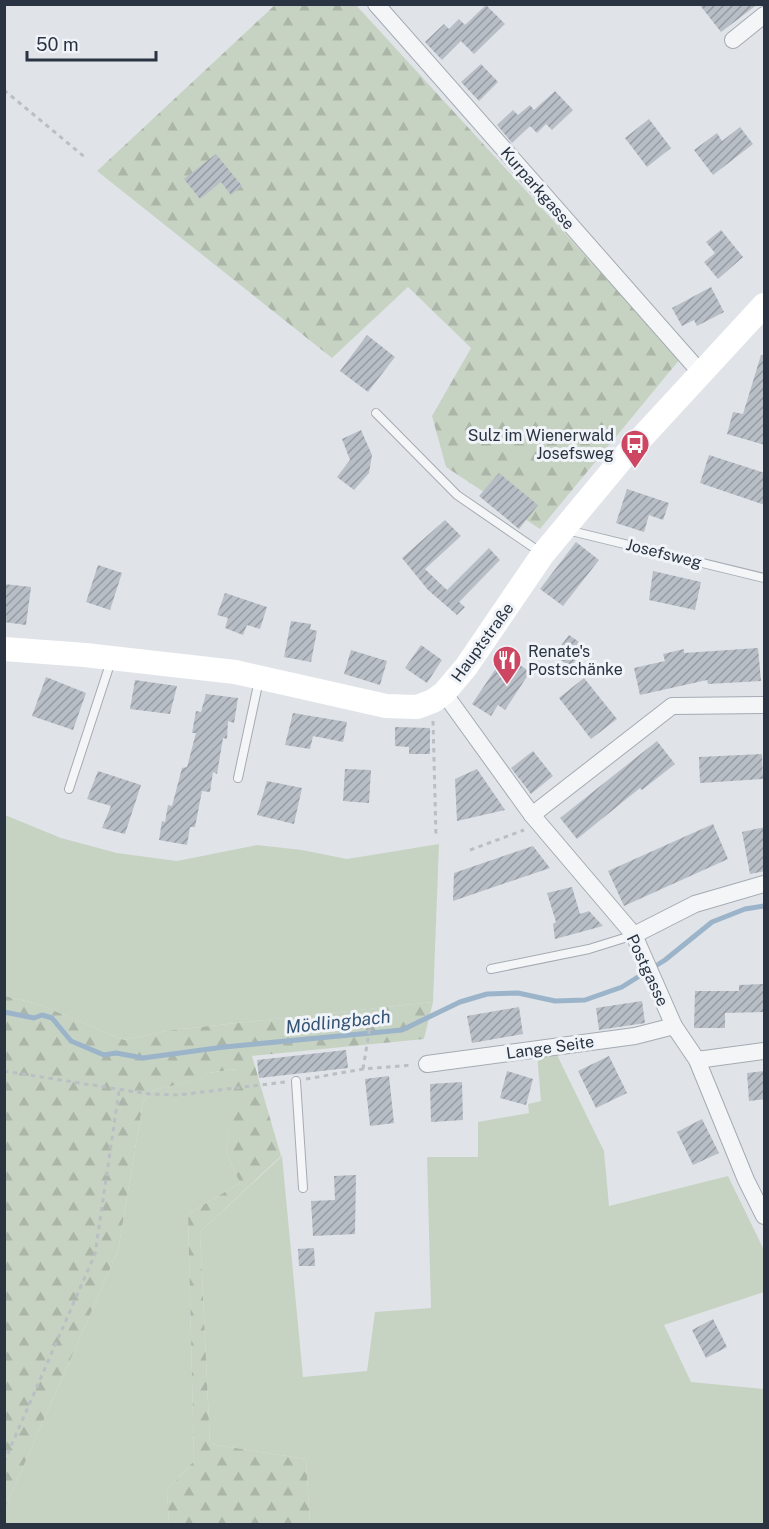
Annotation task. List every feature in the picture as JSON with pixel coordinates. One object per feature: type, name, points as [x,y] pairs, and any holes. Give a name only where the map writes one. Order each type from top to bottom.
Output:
[{"type":"main road","name":"Hauptstraße","points":[[438,697],[466,667],[543,554],[563,529],[700,372],[765,305]]},
{"type":"main road","points":[[4,649],[112,658],[259,676],[386,706],[417,707],[438,697]]},
{"type":"street","name":"Kurparkgasse","points":[[376,4],[700,372]]},
{"type":"street","points":[[734,40],[765,15]]},
{"type":"street","name":"Postgasse","points":[[438,697],[536,819],[634,935],[674,1026],[697,1060],[746,1180],[765,1215]]},
{"type":"street","points":[[536,819],[672,706],[765,705]]},
{"type":"street","points":[[634,935],[695,904],[765,884]]},
{"type":"street","name":"Lange Seite","points":[[427,1064],[635,1036],[674,1026]]},
{"type":"street","points":[[697,1060],[765,1051]]},
{"type":"lane","points":[[376,413],[457,495],[543,554]]},
{"type":"lane","name":"Josefsweg","points":[[563,529],[765,578]]},
{"type":"lane","points":[[69,789],[112,658]]},
{"type":"lane","points":[[238,778],[259,676]]},
{"type":"lane","points":[[491,969],[589,949],[634,935]]},
{"type":"lane","points":[[296,1081],[303,1188]]},
{"type":"path","points":[[4,90],[87,159]]},
{"type":"path","points":[[436,836],[438,697]]},
{"type":"path","points":[[470,850],[536,819]]},
{"type":"path","points":[[363,1069],[372,1014]]},
{"type":"path","points":[[4,1071],[119,1091],[178,1095],[296,1081],[363,1069],[427,1064]]},
{"type":"path","points":[[4,1462],[95,1254],[119,1091]]},
{"type":"green space","points":[[275,5],[356,5],[680,359],[540,529],[446,467],[432,416],[471,348],[408,287],[332,358],[97,171]]},
{"type":"green space","points":[[5,815],[61,838],[117,853],[177,861],[257,845],[302,850],[347,859],[439,844],[433,1002],[172,1030],[124,1040],[38,1004],[5,996]]},
{"type":"green space","points":[[5,996],[38,1004],[124,1040],[172,1030],[433,1002],[424,1039],[252,1056],[281,1156],[200,1232],[210,1444],[306,1459],[310,1524],[169,1524],[167,1490],[194,1461],[188,1214],[240,1183],[226,1153],[236,1069],[208,1073],[196,1080],[154,1090],[143,1102],[118,1251],[5,1508]]},
{"type":"green space","points":[[556,1053],[604,1151],[609,1206],[728,1176],[764,1250],[764,1292],[664,1325],[691,1382],[764,1389],[764,1524],[310,1524],[306,1459],[210,1444],[200,1232],[282,1156],[303,1377],[367,1371],[375,1312],[431,1308],[427,1157],[478,1157],[478,1122],[529,1113],[528,1104],[541,1101],[537,1054]]},
{"type":"green space","points":[[237,1069],[226,1153],[240,1183],[188,1214],[194,1461],[167,1490],[169,1524],[5,1524],[5,1508],[118,1251],[143,1102],[154,1090],[195,1080],[208,1073]]},
{"type":"building","points":[[699,4],[758,4],[721,32]]},
{"type":"building","points":[[486,5],[505,24],[474,54],[461,41],[442,60],[425,42],[444,24],[449,29],[459,19],[465,25]]},
{"type":"building","points":[[481,64],[498,82],[479,101],[461,82]]},
{"type":"building","points":[[555,91],[573,110],[552,130],[546,124],[537,133],[530,126],[512,143],[497,125],[513,110],[518,115],[530,105],[534,110]]},
{"type":"building","points":[[649,119],[671,148],[647,167],[625,138]]},
{"type":"building","points":[[740,127],[753,144],[713,175],[694,150],[717,133],[722,141]]},
{"type":"building","points":[[216,154],[242,186],[231,195],[221,182],[200,199],[184,179]]},
{"type":"building","points":[[721,230],[743,257],[718,279],[704,262],[715,253],[706,242]]},
{"type":"building","points":[[711,287],[724,312],[697,326],[694,320],[682,326],[672,308]]},
{"type":"building","points":[[367,335],[395,357],[368,392],[340,371]]},
{"type":"building","points":[[761,355],[765,355],[765,445],[727,434],[733,412],[743,414]]},
{"type":"building","points":[[361,430],[372,455],[369,473],[354,490],[337,477],[350,460],[342,439]]},
{"type":"building","points":[[709,455],[765,473],[765,505],[700,483]]},
{"type":"building","points":[[499,473],[538,505],[519,529],[479,496]]},
{"type":"building","points":[[627,489],[669,503],[663,520],[649,515],[644,532],[616,523]]},
{"type":"building","points":[[445,520],[461,536],[425,569],[447,590],[489,548],[500,560],[459,602],[465,607],[457,615],[428,590],[402,558]]},
{"type":"building","points":[[576,542],[599,560],[563,606],[540,589]]},
{"type":"building","points":[[98,565],[122,573],[110,610],[86,602]]},
{"type":"building","points":[[653,571],[701,582],[695,610],[649,600]]},
{"type":"building","points":[[4,584],[31,587],[26,625],[4,622]]},
{"type":"building","points":[[225,593],[267,607],[260,629],[247,625],[243,635],[225,628],[228,618],[217,615]]},
{"type":"building","points":[[291,621],[311,624],[310,629],[317,631],[311,662],[284,657]]},
{"type":"building","points":[[569,635],[585,646],[571,667],[554,655]]},
{"type":"building","points":[[421,645],[442,660],[427,683],[405,668]]},
{"type":"building","points":[[758,648],[761,681],[708,684],[707,680],[640,695],[634,668],[665,661],[663,654],[684,649],[684,653]]},
{"type":"building","points":[[351,650],[387,661],[380,685],[344,674]]},
{"type":"building","name":"Renate's Postschänke","points":[[505,655],[530,672],[505,710],[498,705],[491,716],[472,704]]},
{"type":"building","points":[[46,677],[86,693],[73,730],[32,716]]},
{"type":"building","points":[[584,678],[617,719],[591,739],[559,698]]},
{"type":"building","points":[[135,680],[177,686],[170,714],[130,709]]},
{"type":"building","points":[[206,694],[238,698],[234,723],[228,721],[227,739],[223,738],[217,774],[213,772],[210,792],[202,791],[195,827],[190,827],[187,845],[159,840],[162,821],[165,822],[168,805],[172,806],[182,768],[187,767],[196,733],[192,733],[196,711],[201,712]]},
{"type":"building","points":[[293,713],[347,722],[343,742],[313,736],[310,749],[285,745]]},
{"type":"building","points":[[395,727],[430,728],[430,754],[409,754],[409,747],[395,746]]},
{"type":"building","points":[[657,741],[675,764],[642,790],[640,788],[577,839],[560,818]]},
{"type":"building","points":[[533,751],[553,776],[531,794],[511,768]]},
{"type":"building","points":[[762,754],[763,779],[700,783],[699,757]]},
{"type":"building","points":[[345,769],[371,770],[369,803],[343,801]]},
{"type":"building","points":[[477,769],[505,810],[457,821],[455,779]]},
{"type":"building","points":[[98,771],[141,785],[125,834],[102,828],[111,806],[87,799]]},
{"type":"building","points":[[267,781],[302,788],[294,824],[257,815]]},
{"type":"building","points":[[713,824],[728,859],[624,906],[608,871]]},
{"type":"building","points":[[765,827],[765,871],[750,874],[742,832]]},
{"type":"building","points":[[533,846],[550,868],[453,901],[454,873]]},
{"type":"building","points":[[572,887],[580,914],[589,911],[603,926],[555,939],[553,924],[556,922],[547,893]]},
{"type":"building","points":[[765,984],[765,1012],[725,1013],[725,1028],[694,1028],[695,991],[739,991],[739,985]]},
{"type":"building","points":[[642,1001],[645,1023],[599,1030],[596,1008]]},
{"type":"building","points":[[519,1007],[523,1034],[472,1043],[467,1016]]},
{"type":"building","points":[[346,1050],[348,1068],[259,1078],[257,1060]]},
{"type":"building","points":[[609,1056],[627,1093],[596,1108],[578,1071]]},
{"type":"building","points":[[507,1071],[533,1079],[526,1105],[500,1098]]},
{"type":"building","points":[[765,1071],[765,1099],[749,1101],[747,1073]]},
{"type":"building","points":[[389,1076],[394,1123],[370,1126],[365,1079]]},
{"type":"building","points":[[462,1082],[463,1120],[431,1122],[430,1084]]},
{"type":"building","points":[[702,1119],[719,1153],[693,1165],[677,1132]]},
{"type":"building","points":[[356,1175],[355,1234],[313,1236],[311,1201],[335,1200],[334,1176]]},
{"type":"building","points":[[314,1248],[315,1266],[299,1266],[298,1249]]},
{"type":"building","points":[[713,1319],[727,1347],[706,1358],[692,1330]]},
{"type":"waterway","name":"Mödlingbach","points":[[4,1012],[34,1018],[42,1015],[52,1018],[71,1041],[104,1055],[116,1053],[143,1058],[224,1047],[402,1030],[460,1002],[487,994],[518,993],[555,1001],[585,1000],[622,987],[665,960],[712,922],[745,909],[764,906]]},
{"type":"place","name":"Sulz im Wienerwald Josefsweg","points":[[635,470]]},
{"type":"place","name":"Renate's Postschänke","points":[[507,686]]}]
